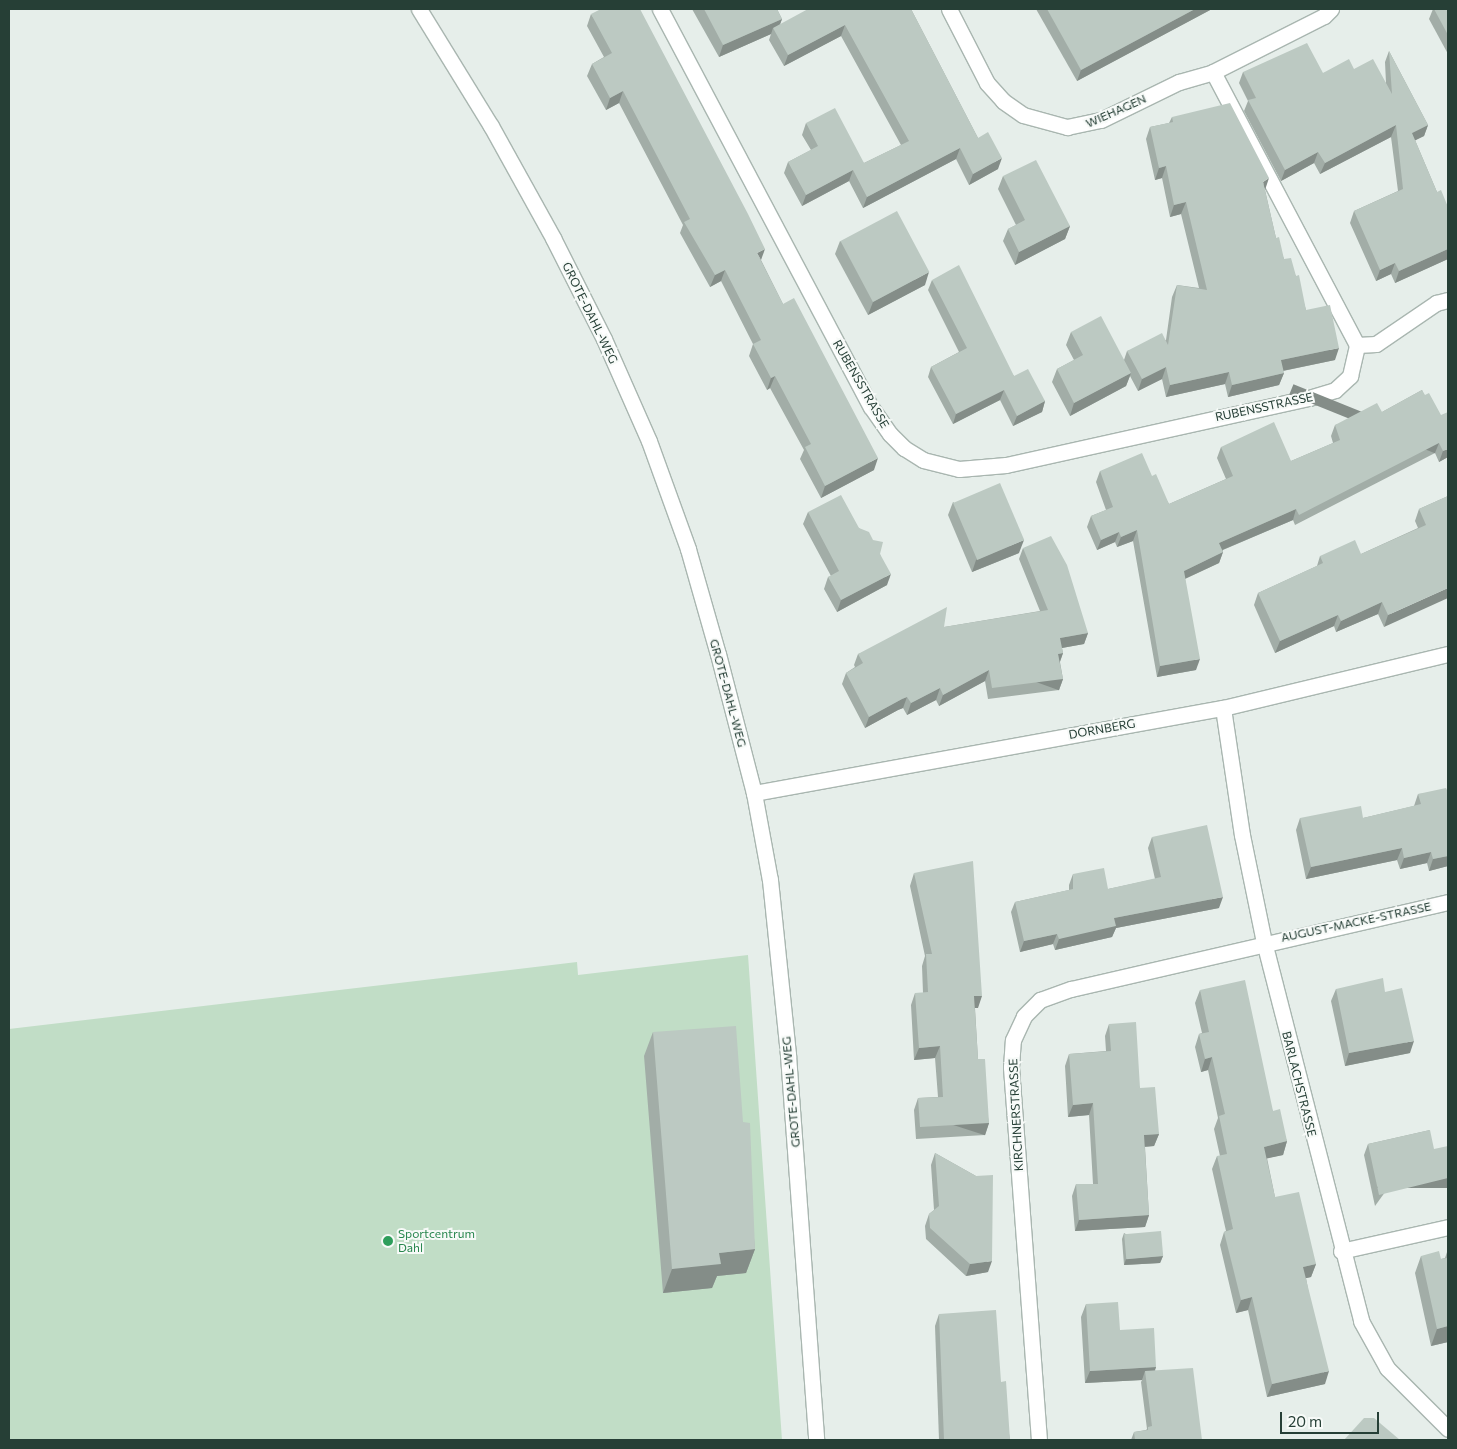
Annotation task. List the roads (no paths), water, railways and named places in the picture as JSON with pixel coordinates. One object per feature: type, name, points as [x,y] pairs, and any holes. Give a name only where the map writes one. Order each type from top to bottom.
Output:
[{"type":"street","name":"GROTE-DAHL-WEG","points":[[419,9],[492,126],[553,238],[649,441],[688,549],[754,793],[770,880],[788,1056],[816,1440]]},
{"type":"street","name":"RUBENSSTRASSE","points":[[660,9],[871,407],[890,434],[904,448],[923,460],[959,469],[1006,466],[1308,398],[1335,390],[1350,376],[1357,345]]},
{"type":"street","name":"WIEHAGEN","points":[[949,9],[987,83],[1003,101],[1023,115],[1045,124],[1084,126],[1179,82],[1213,72],[1325,11]]},
{"type":"street","points":[[1213,72],[1357,345],[1376,344],[1436,303],[1448,300]]},
{"type":"street","name":"DORNBERG","points":[[754,793],[1223,708],[1448,654]]},
{"type":"street","name":"BARLACHSTRASSE","points":[[1223,708],[1242,835],[1264,942],[1360,1320],[1387,1368],[1448,1429]]},
{"type":"street","name":"AUGUST-MACKE-STRASSE","points":[[1264,942],[1448,902]]},
{"type":"street","name":"KIRCHNERSTRASSE","points":[[1040,1440],[1012,1077],[1013,1040],[1024,1016],[1040,1000],[1071,989],[1264,942]]},
{"type":"street","points":[[1341,1251],[1448,1227]]},
{"type":"place","name":"Sportcentrum Dahl","points":[[388,1241]]}]
